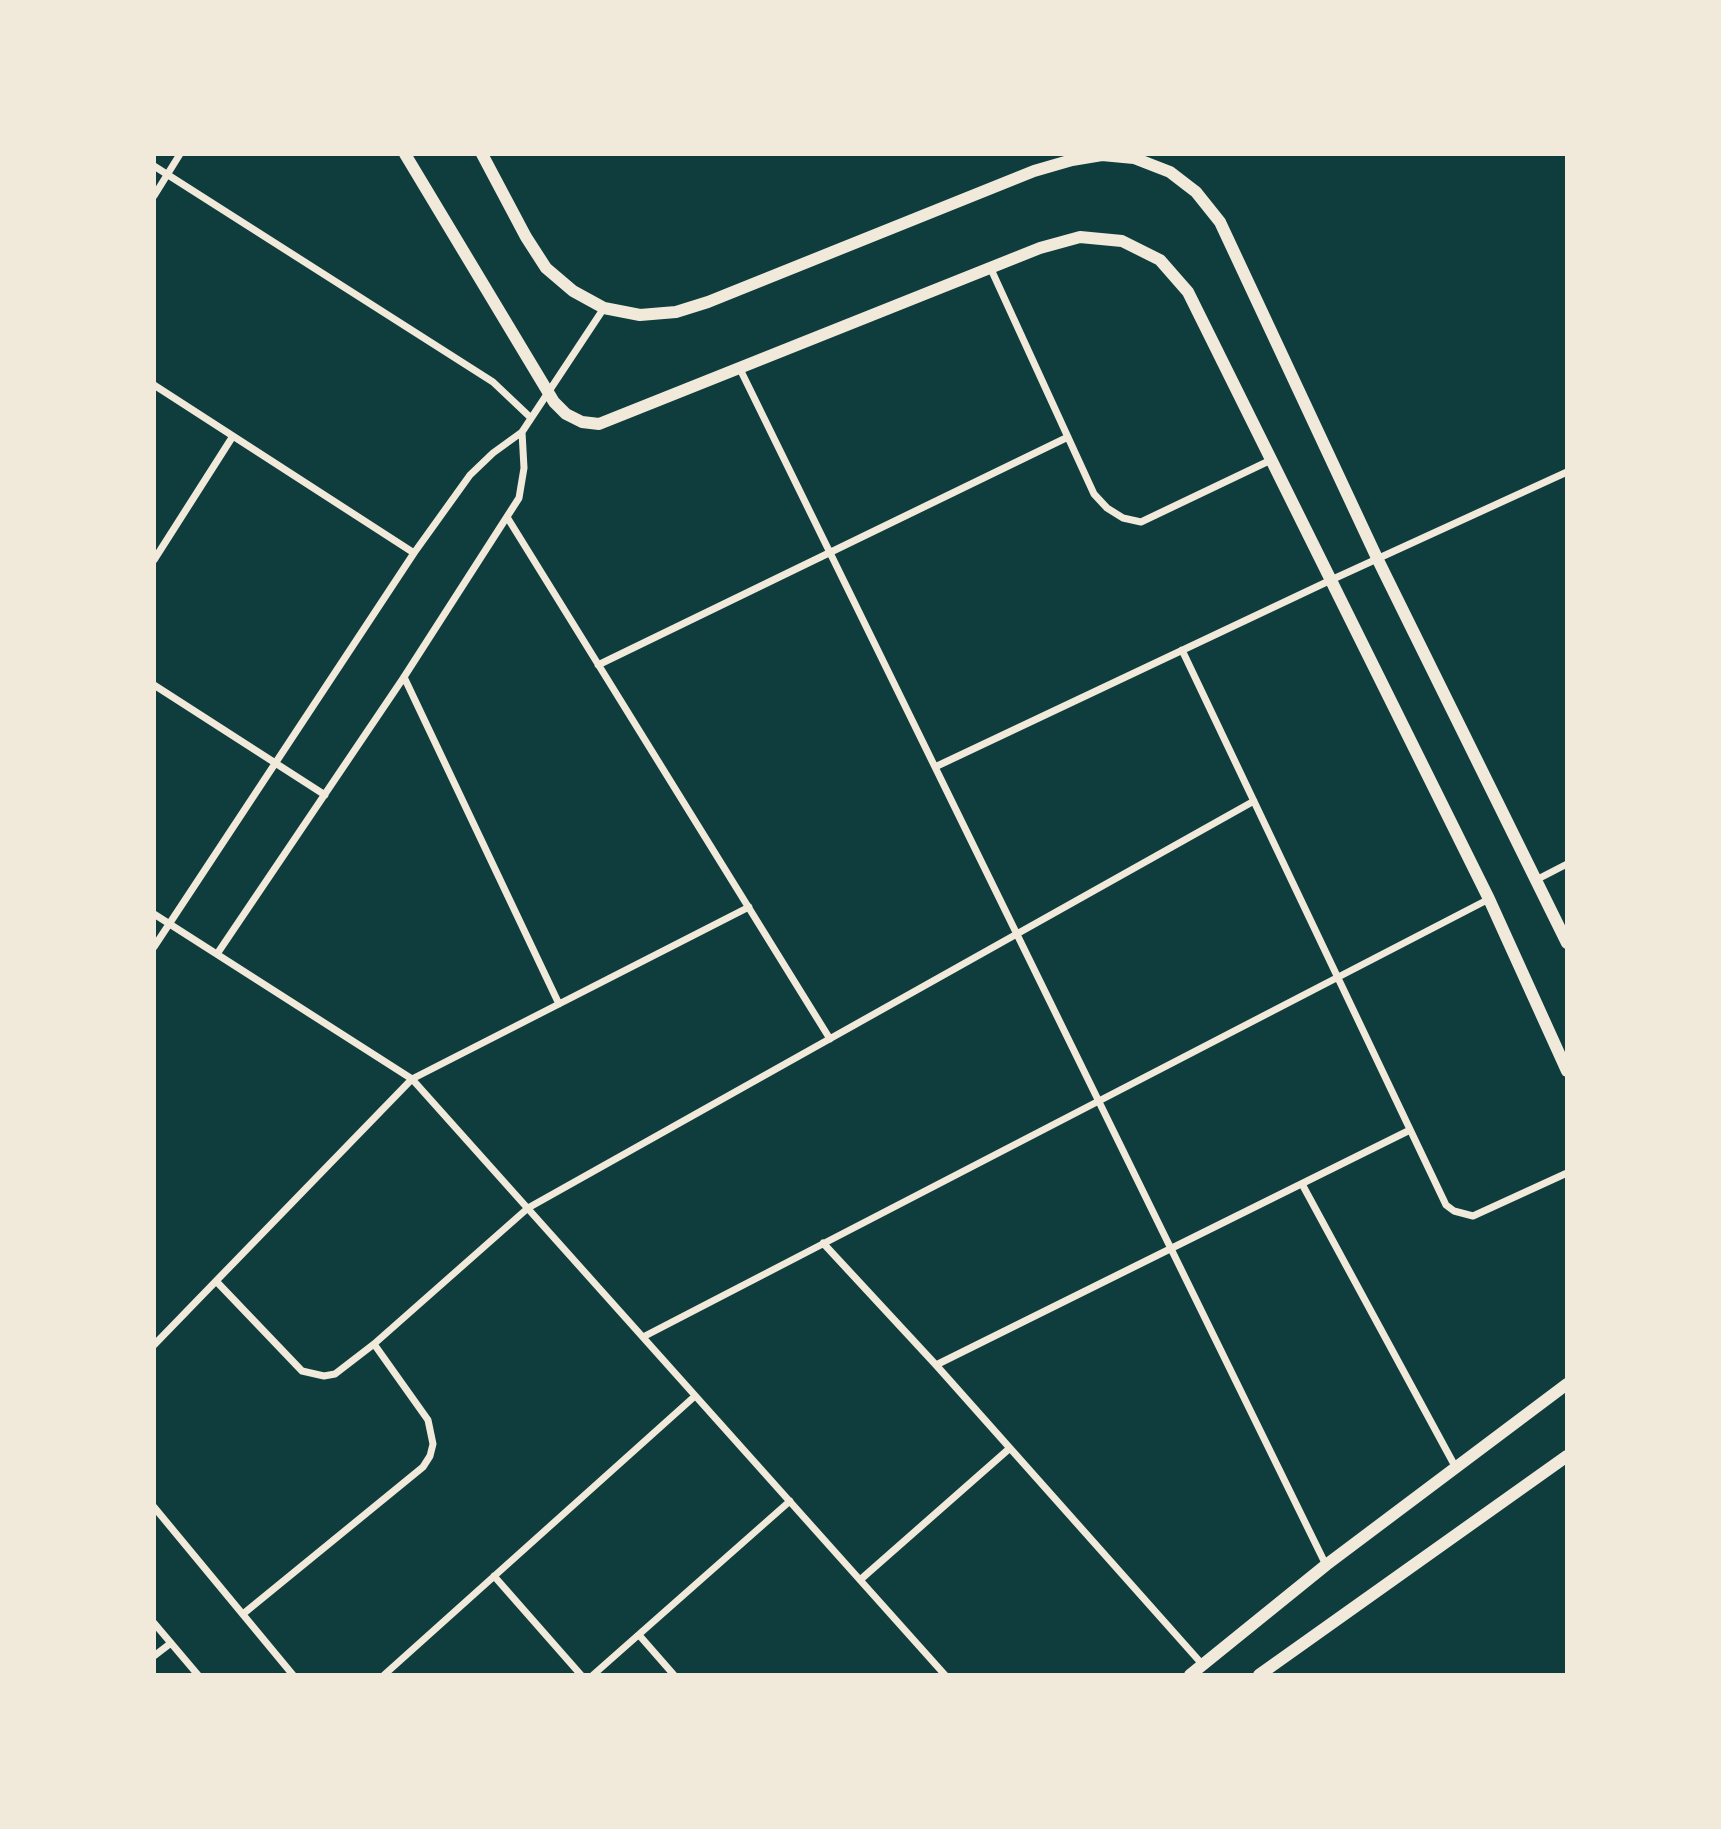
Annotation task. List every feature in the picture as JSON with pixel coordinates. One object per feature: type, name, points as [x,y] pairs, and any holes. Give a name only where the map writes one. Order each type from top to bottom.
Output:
[{"type":"street","points":[[154,197],[180,154]]},
{"type":"street","points":[[405,154],[548,393],[566,414],[582,422],[599,424],[1040,248],[1080,237],[1122,241],[1160,260],[1188,292],[1489,899],[1567,1071]]},
{"type":"street","points":[[482,154],[526,237],[546,268],[572,291],[604,308],[640,315],[676,312],[1034,171],[1072,160],[1102,155],[1134,158],[1170,172],[1196,192],[1220,222],[1377,558],[1567,943]]},
{"type":"street","points":[[154,166],[493,382],[531,418]]},
{"type":"street","points":[[990,267],[1094,494],[1107,508],[1123,518],[1141,522],[1271,460]]},
{"type":"street","points":[[154,947],[414,554],[470,475],[493,453],[522,432],[604,308]]},
{"type":"street","points":[[739,367],[1326,1566]]},
{"type":"street","points":[[154,384],[414,554]]},
{"type":"street","points":[[217,954],[404,677],[519,498],[524,468],[522,432]]},
{"type":"street","points":[[154,560],[233,436]]},
{"type":"street","points":[[598,665],[1068,437]]},
{"type":"street","points":[[935,767],[1377,558],[1567,472]]},
{"type":"street","points":[[507,517],[830,1039]]},
{"type":"street","points":[[1182,650],[1446,1205],[1463,1215],[1473,1216],[1567,1172]]},
{"type":"street","points":[[404,677],[559,1004]]},
{"type":"street","points":[[154,685],[325,795]]},
{"type":"street","points":[[216,1281],[302,1371],[312,1375],[335,1374],[374,1344],[528,1208],[1254,801]]},
{"type":"street","points":[[1536,880],[1567,864]]},
{"type":"street","points":[[643,1337],[1489,899]]},
{"type":"street","points":[[154,1345],[412,1079],[749,907]]},
{"type":"street","points":[[154,914],[412,1079],[945,1675]]},
{"type":"street","points":[[936,1365],[1410,1130]]},
{"type":"street","points":[[1302,1184],[1456,1468]]},
{"type":"street","points":[[823,1244],[936,1365],[1202,1664]]},
{"type":"street","points":[[243,1614],[423,1467],[430,1456],[433,1444],[428,1420],[374,1344]]},
{"type":"street","points":[[1190,1675],[1326,1566],[1567,1384]]},
{"type":"street","points":[[384,1675],[695,1396]]},
{"type":"street","points":[[860,1580],[1010,1448]]},
{"type":"street","points":[[1259,1675],[1567,1456]]},
{"type":"street","points":[[593,1675],[790,1501]]},
{"type":"street","points":[[154,1507],[293,1675]]},
{"type":"street","points":[[494,1576],[581,1675]]},
{"type":"street","points":[[154,1623],[198,1675]]},
{"type":"street","points":[[639,1635],[674,1675]]},
{"type":"street","points":[[154,1656],[170,1643]]}]
